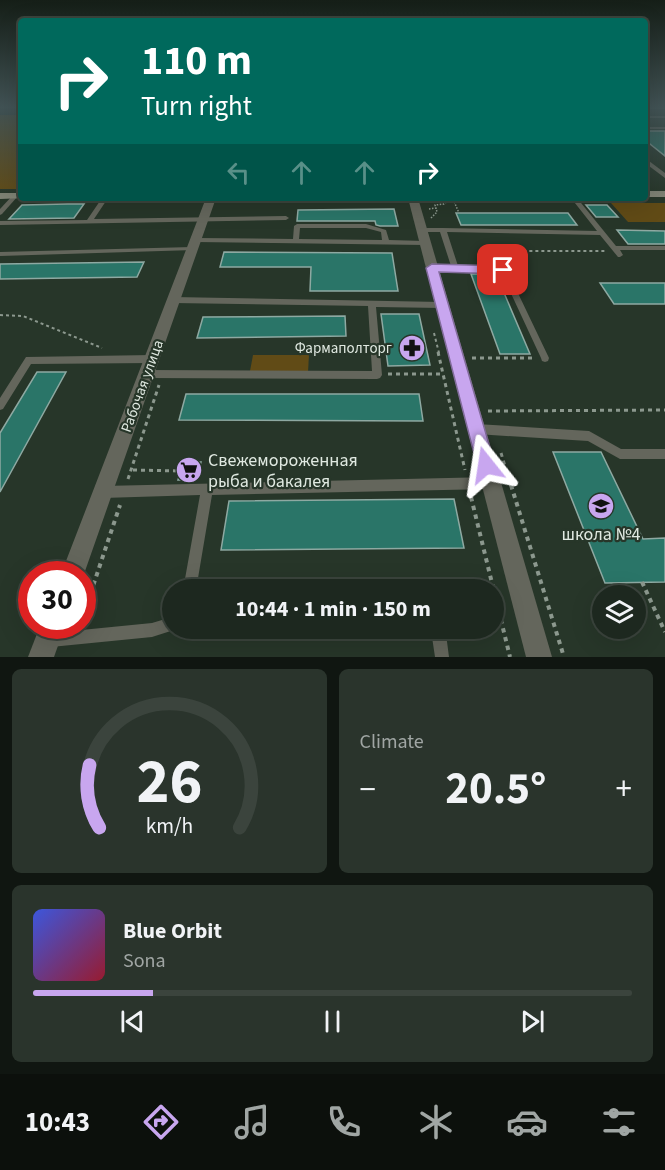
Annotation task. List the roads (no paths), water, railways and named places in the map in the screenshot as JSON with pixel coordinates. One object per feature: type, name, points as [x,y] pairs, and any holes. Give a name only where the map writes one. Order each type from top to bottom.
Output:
[{"type":"main road","points":[[648,194],[665,194]]},
{"type":"main road","points":[[0,196],[18,196]]},
{"type":"street","name":"Рабочая улица","points":[[77,561],[102,492],[154,369],[173,300],[194,245],[208,219],[211,201]]},
{"type":"street","points":[[414,201],[432,268],[435,305],[485,429],[491,483],[539,657]]},
{"type":"lane","points":[[648,162],[665,176]]},
{"type":"lane","points":[[0,213],[18,196]]},
{"type":"lane","points":[[89,222],[103,201]]},
{"type":"lane","points":[[576,201],[616,251],[665,248]]},
{"type":"lane","points":[[0,223],[286,218]]},
{"type":"lane","points":[[296,242],[297,226],[366,226],[384,231],[386,243]]},
{"type":"lane","points":[[422,230],[603,233]]},
{"type":"lane","points":[[443,230],[455,268]]},
{"type":"lane","points":[[0,254],[296,242],[425,243]]},
{"type":"lane","points":[[432,268],[503,270],[544,358]]},
{"type":"lane","points":[[173,300],[435,305]]},
{"type":"lane","points":[[0,406],[29,360],[132,360],[154,369],[376,375],[372,304]]},
{"type":"lane","points":[[485,429],[589,436],[620,454],[665,454]]},
{"type":"lane","points":[[102,492],[491,483]]},
{"type":"lane","points":[[191,579],[207,489]]},
{"type":"lane","points":[[47,641],[162,627]]},
{"type":"lane","points":[[440,639],[442,657]]},
{"type":"place","name":"Фармаполторг","points":[[412,348]]},
{"type":"place","name":"Свежемороженная рыба и бакалея","points":[[189,470]]},
{"type":"place","name":"школа №4","points":[[601,506]]}]
